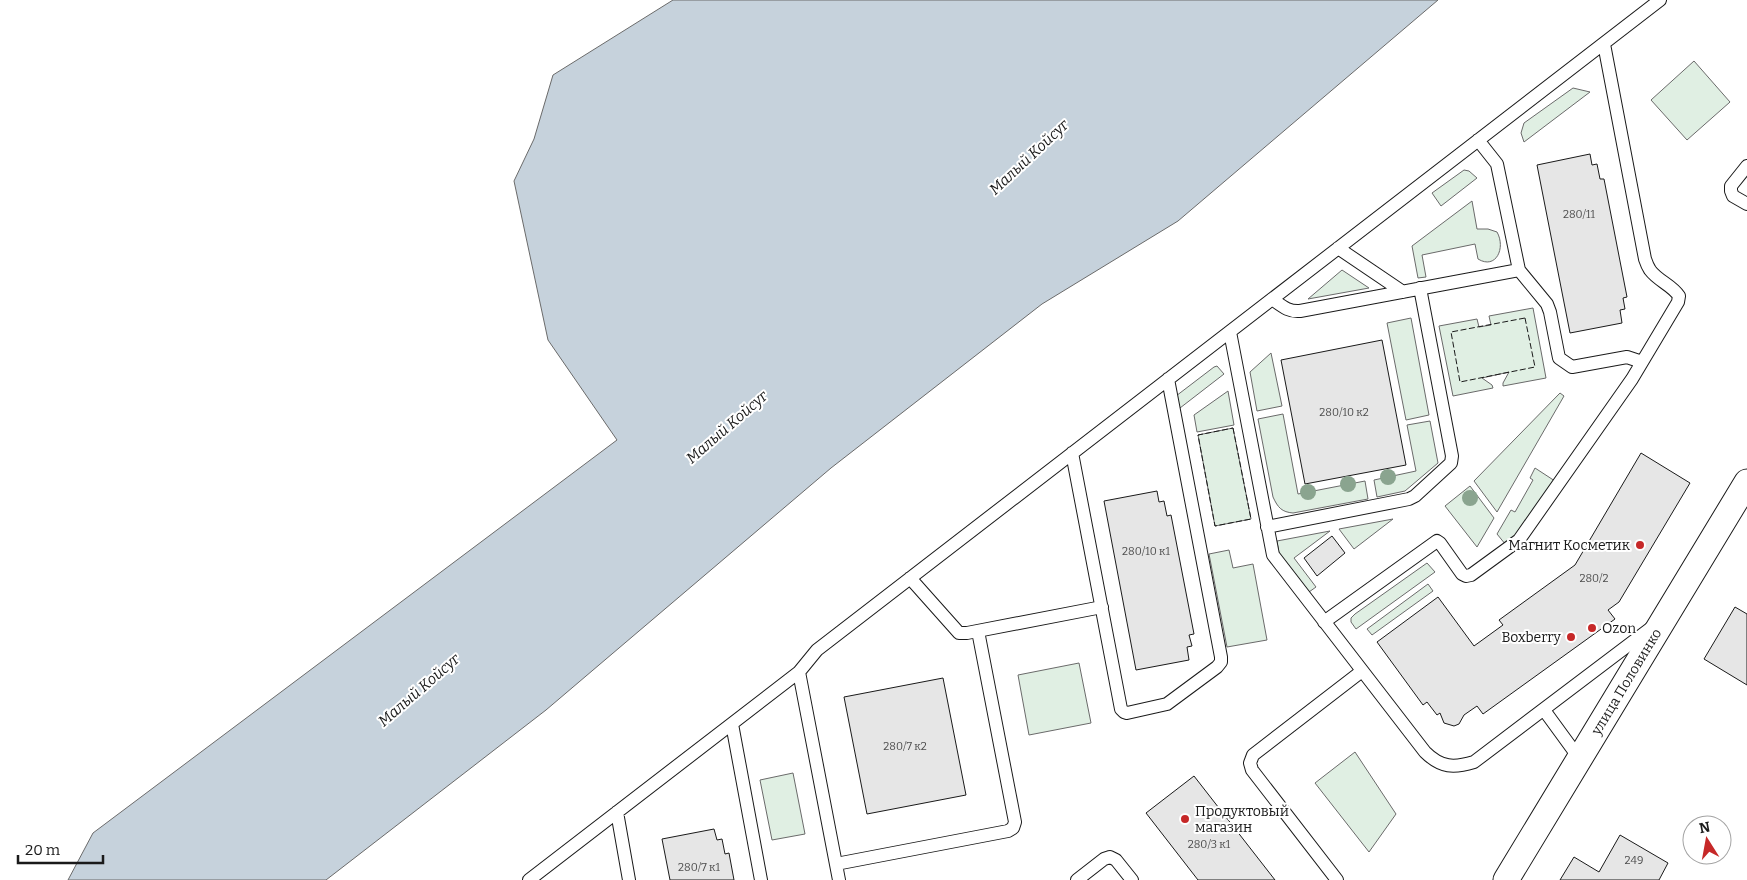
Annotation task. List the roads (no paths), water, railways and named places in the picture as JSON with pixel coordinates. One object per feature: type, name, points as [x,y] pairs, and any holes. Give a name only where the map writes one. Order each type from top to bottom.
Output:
[{"type":"street","name":"улица Половинко","points":[[1506,880],[1747,482]]},
{"type":"lane","points":[[528,880],[799,672],[818,650],[910,578],[1660,0]]},
{"type":"lane","points":[[1324,622],[1436,541],[1440,543],[1462,574],[1466,576],[1471,575],[1520,540],[1642,362],[1678,302],[1680,296],[1650,270],[1645,259],[1604,44]]},
{"type":"lane","points":[[1478,140],[1494,159],[1500,170],[1519,270],[1547,304],[1558,355],[1562,361],[1572,367],[1627,358],[1642,362]]},
{"type":"lane","points":[[1747,166],[1730,191],[1733,196],[1747,204]]},
{"type":"lane","points":[[1338,248],[1403,292]]},
{"type":"lane","points":[[1272,299],[1293,312],[1519,270]]},
{"type":"lane","points":[[1267,528],[1409,499],[1415,496],[1451,463],[1452,456],[1420,288]]},
{"type":"lane","points":[[1230,332],[1273,555],[1362,672],[1434,762],[1448,766],[1460,766],[1474,762],[1663,619]]},
{"type":"lane","points":[[1072,453],[1121,709],[1127,713],[1167,704],[1221,662],[1168,379]]},
{"type":"lane","points":[[910,578],[959,632],[978,631],[1102,607]]},
{"type":"lane","points":[[836,864],[1008,831],[1013,828],[1015,822],[978,631]]},
{"type":"lane","points":[[799,672],[839,880]]},
{"type":"lane","points":[[1337,880],[1252,770],[1250,763],[1253,755],[1362,672]]},
{"type":"lane","points":[[1544,710],[1579,758]]},
{"type":"lane","points":[[732,724],[762,880]]},
{"type":"lane","points":[[617,812],[629,880]]},
{"type":"lane","points":[[1077,880],[1104,859],[1110,857],[1116,860],[1132,880]]},
{"type":"water","name":"Малый Койсуг","points":[[673,0],[1438,0],[1178,221],[1042,304],[831,468],[546,710],[326,880],[68,880],[93,833],[617,440],[548,340],[514,181],[534,139],[553,75]]},
{"type":"place","name":"Магнит Косметик","points":[[1640,545]]},
{"type":"place","name":"Ozon","points":[[1592,628]]},
{"type":"place","name":"Boxberry","points":[[1571,637]]},
{"type":"place","name":"Продуктовый магазин","points":[[1185,819]]}]
